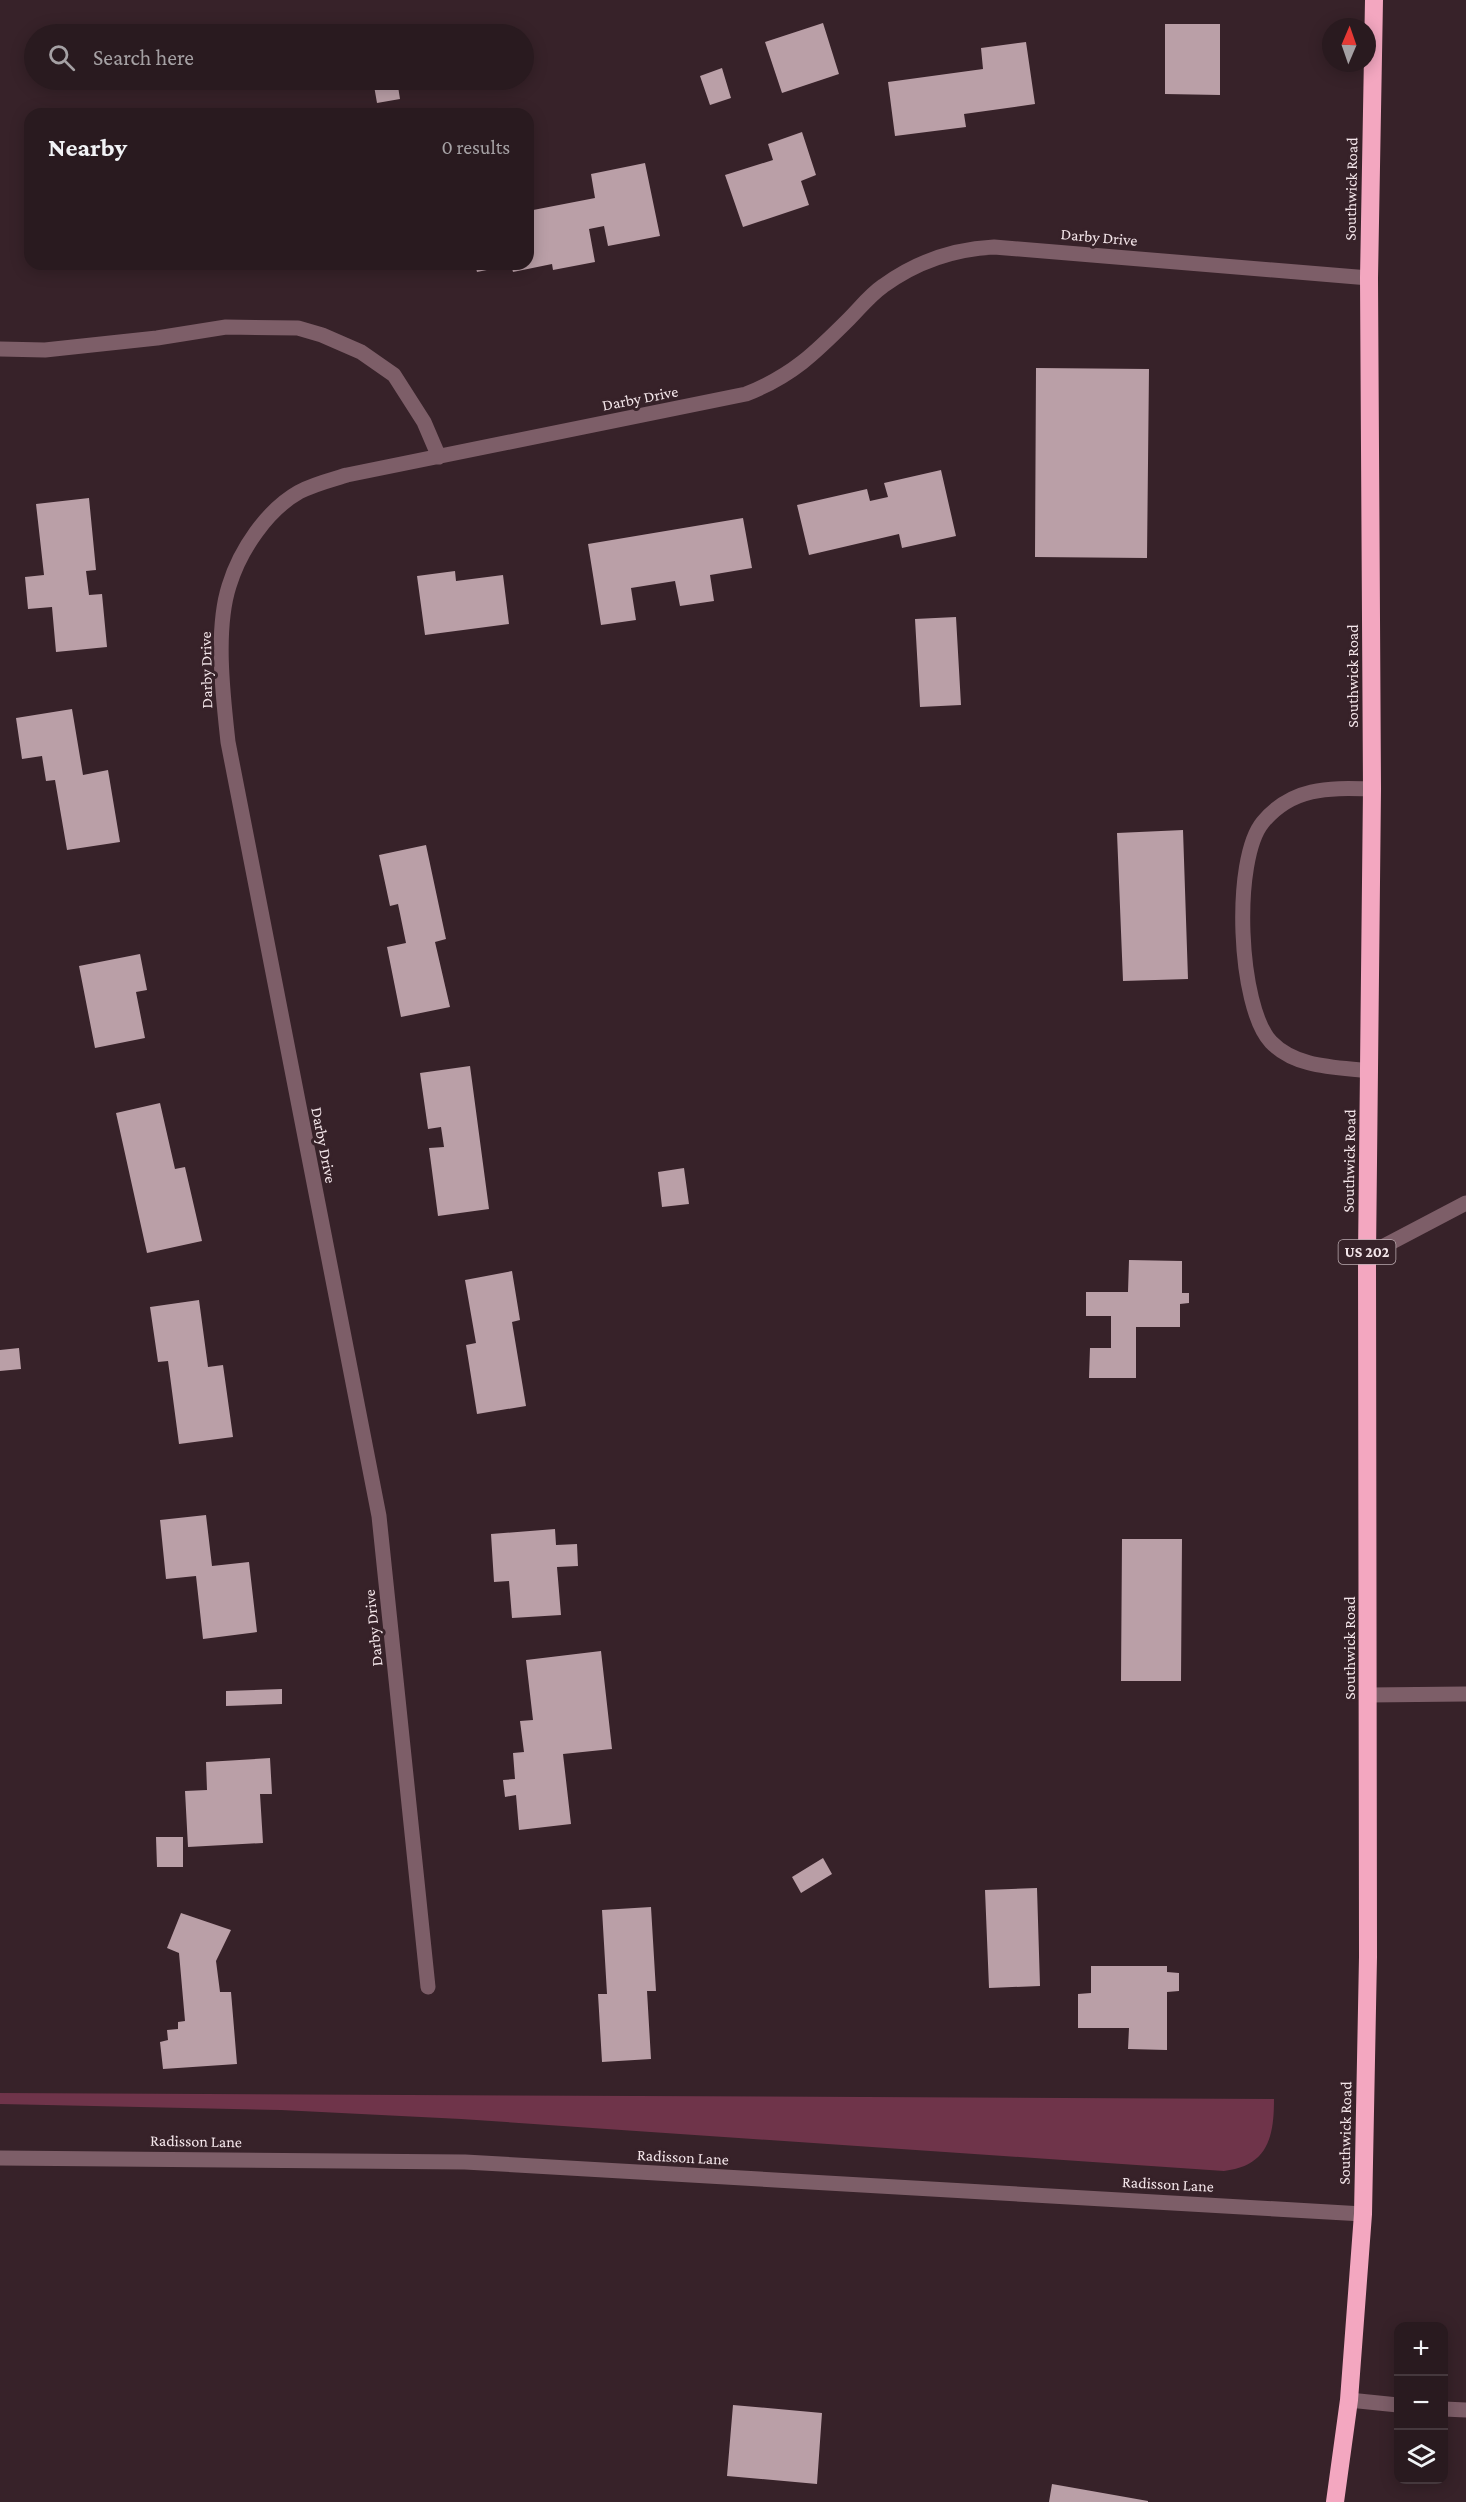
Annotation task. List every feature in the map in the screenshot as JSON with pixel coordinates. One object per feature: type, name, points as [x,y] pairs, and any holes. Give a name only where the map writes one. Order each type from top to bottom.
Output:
[{"type":"highway","name":"Southwick Road","points":[[1335,2502],[1349,2400],[1363,2214],[1368,1958],[1367,1255],[1372,789],[1369,278],[1374,0]]},
{"type":"street","name":"Darby Drive","points":[[428,1987],[380,1516],[230,754],[222,690],[223,626],[229,586],[248,545],[268,515],[299,492],[324,482],[746,394],[772,384],[815,353],[882,287],[915,267],[942,255],[970,248],[994,247],[1369,278]]},
{"type":"street","points":[[0,349],[45,350],[157,338],[226,327],[306,330],[322,334],[361,352],[394,375],[424,422],[439,457]]},
{"type":"street","points":[[1370,1071],[1311,1064],[1288,1054],[1270,1041],[1260,1023],[1251,998],[1243,946],[1243,888],[1252,841],[1262,822],[1288,802],[1304,793],[1325,788],[1372,789]]},
{"type":"street","points":[[1367,1255],[1466,1203]]},
{"type":"street","points":[[1368,1695],[1466,1694]]},
{"type":"street","name":"Radisson Lane","points":[[0,2158],[465,2162],[1363,2214]]},
{"type":"street","points":[[1349,2400],[1394,2405]]},
{"type":"street","points":[[1448,2409],[1466,2410]]},
{"type":"shaded area","points":[[0,2093],[1274,2099],[1274,2113],[1270,2137],[1259,2156],[1239,2168],[1224,2171],[461,2119],[281,2110],[0,2104]]},
{"type":"building","points":[[823,23],[839,74],[782,93],[765,42]]},
{"type":"building","points":[[1165,24],[1220,24],[1220,95],[1165,94]]},
{"type":"building","points":[[1026,42],[1035,104],[964,114],[966,127],[895,136],[888,82],[983,69],[981,48]]},
{"type":"building","points":[[722,68],[731,98],[710,105],[700,76]]},
{"type":"building","points":[[375,90],[399,90],[400,99],[377,103]]},
{"type":"building","points":[[802,132],[816,175],[801,181],[809,205],[743,227],[725,175],[773,160],[768,144]]},
{"type":"building","points":[[645,163],[660,236],[608,246],[604,226],[589,229],[595,262],[553,270],[552,264],[534,268],[534,210],[595,198],[591,174]]},
{"type":"building","points":[[1036,368],[1149,369],[1147,558],[1035,557]]},
{"type":"building","points":[[941,470],[956,536],[902,548],[899,534],[809,555],[797,505],[867,489],[870,501],[888,497],[884,483]]},
{"type":"building","points":[[89,498],[96,570],[86,571],[89,595],[102,594],[107,647],[56,652],[52,607],[28,609],[25,577],[44,575],[36,504]]},
{"type":"building","points":[[743,518],[752,568],[710,575],[714,601],[680,606],[675,581],[631,588],[636,620],[601,625],[588,544]]},
{"type":"building","points":[[455,571],[456,581],[503,575],[509,624],[425,635],[417,576]]},
{"type":"building","points":[[956,617],[961,705],[920,707],[915,619]]},
{"type":"building","points":[[72,709],[83,775],[108,770],[120,842],[67,850],[55,780],[46,781],[42,756],[22,759],[16,718]]},
{"type":"building","points":[[1183,830],[1188,979],[1123,981],[1117,833]]},
{"type":"building","points":[[426,845],[446,939],[435,942],[450,1007],[401,1017],[387,947],[406,943],[398,904],[390,906],[379,855]]},
{"type":"building","points":[[140,954],[147,990],[136,992],[145,1038],[95,1048],[79,966]]},
{"type":"building","points":[[470,1066],[489,1209],[438,1216],[429,1148],[444,1147],[441,1127],[428,1129],[420,1073]]},
{"type":"building","points":[[160,1103],[175,1169],[185,1167],[202,1241],[147,1253],[116,1113]]},
{"type":"building","points":[[684,1168],[689,1204],[662,1207],[658,1172]]},
{"type":"building","points":[[1129,1260],[1182,1261],[1182,1293],[1189,1293],[1189,1303],[1180,1304],[1180,1327],[1136,1327],[1136,1378],[1089,1378],[1090,1348],[1111,1348],[1111,1316],[1086,1316],[1086,1292],[1128,1292]]},
{"type":"building","points":[[512,1271],[520,1320],[512,1322],[526,1406],[477,1414],[466,1345],[476,1343],[465,1280]]},
{"type":"building","points":[[199,1300],[208,1367],[223,1365],[233,1437],[179,1444],[168,1361],[158,1362],[150,1307]]},
{"type":"building","points":[[19,1348],[21,1369],[0,1371],[0,1350]]},
{"type":"building","points":[[206,1515],[212,1566],[249,1562],[257,1632],[203,1639],[196,1576],[166,1579],[160,1520]]},
{"type":"building","points":[[555,1529],[556,1545],[577,1544],[578,1566],[557,1567],[561,1615],[512,1618],[509,1581],[494,1582],[491,1534]]},
{"type":"building","points":[[1122,1539],[1182,1539],[1181,1681],[1121,1681]]},
{"type":"building","points":[[601,1651],[612,1749],[563,1754],[571,1824],[519,1830],[516,1795],[505,1797],[503,1780],[515,1779],[513,1753],[524,1752],[520,1721],[533,1720],[526,1660]]},
{"type":"building","points":[[282,1689],[282,1704],[226,1706],[226,1691]]},
{"type":"building","points":[[270,1758],[272,1794],[260,1794],[263,1843],[188,1847],[185,1791],[207,1790],[206,1762]]},
{"type":"building","points":[[156,1837],[183,1837],[183,1867],[157,1867]]},
{"type":"building","points":[[823,1858],[832,1874],[801,1893],[792,1877]]},
{"type":"building","points":[[1037,1888],[1040,1986],[989,1988],[985,1890]]},
{"type":"building","points":[[651,1907],[656,1991],[647,1991],[651,2059],[602,2062],[598,1994],[607,1994],[602,1910]]},
{"type":"building","points":[[181,1913],[231,1930],[216,1961],[220,1992],[231,1992],[237,2064],[163,2069],[160,2042],[168,2040],[167,2030],[178,2029],[178,2022],[185,2021],[179,1953],[167,1948]]},
{"type":"building","points":[[1091,1966],[1167,1966],[1167,1972],[1179,1973],[1179,1991],[1167,1992],[1167,2050],[1128,2049],[1129,2028],[1078,2028],[1078,1994],[1091,1993]]},
{"type":"building","points":[[733,2405],[822,2413],[817,2484],[727,2476]]},
{"type":"building","points":[[1052,2484],[1148,2501],[1148,2502],[1049,2502]]}]
